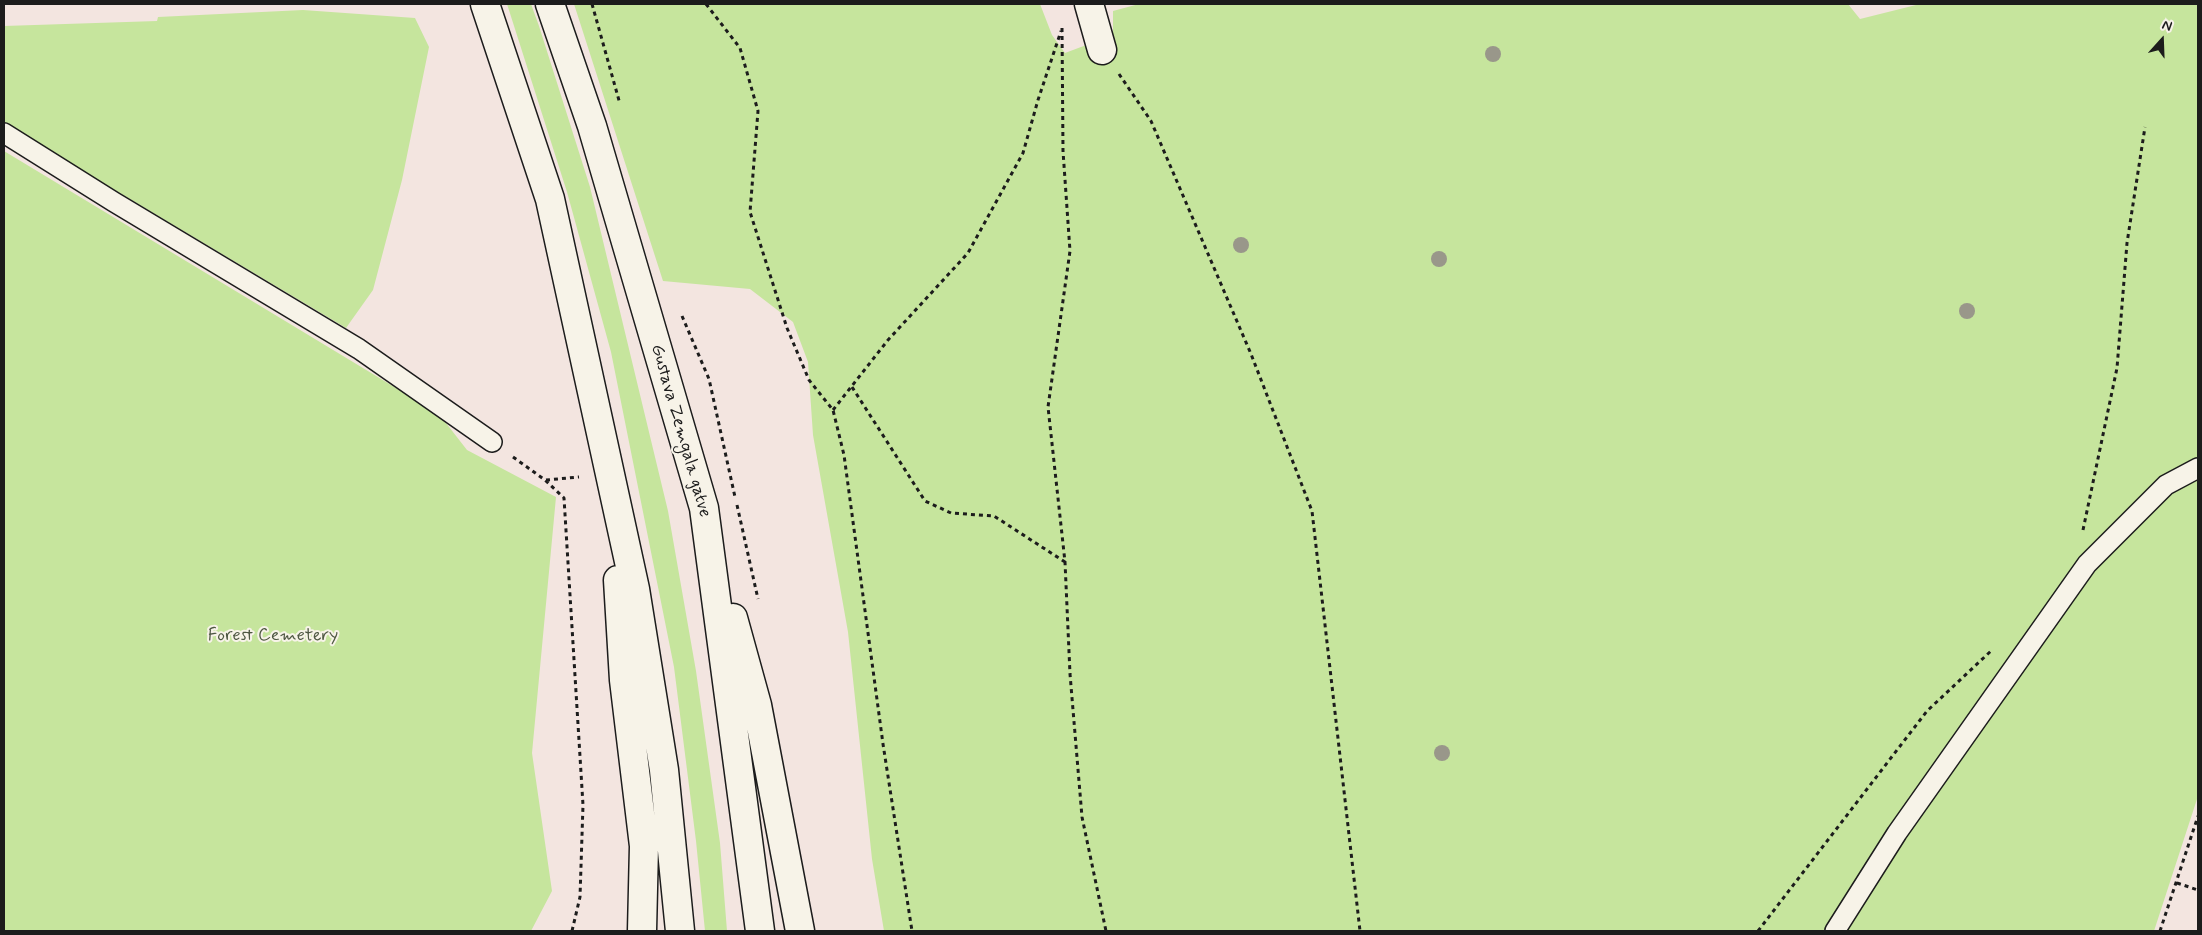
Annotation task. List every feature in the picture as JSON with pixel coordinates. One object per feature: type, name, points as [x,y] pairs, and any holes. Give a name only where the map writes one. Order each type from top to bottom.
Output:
[{"type":"main road","points":[[484,4],[550,199],[611,474],[635,589],[664,770],[680,931]]},
{"type":"main road","name":"Gustava Zemgala gatve","points":[[550,4],[592,126],[704,508],[760,931]]},
{"type":"main road","points":[[1089,4],[1102,50]]},
{"type":"main road","points":[[611,474],[624,680],[644,846],[642,931]]},
{"type":"main road","points":[[704,508],[757,705],[800,931]]},
{"type":"lane","points":[[4,133],[114,202],[359,349],[492,442]]},
{"type":"lane","points":[[1835,931],[1897,834],[2087,564],[2166,485],[2198,468]]},
{"type":"path","points":[[706,4],[740,48],[758,112],[750,212],[795,345],[810,380],[833,410],[844,455],[883,744],[912,931]]},
{"type":"path","points":[[833,410],[888,340],[968,253],[1023,153],[1062,28],[1063,151],[1070,251],[1048,407],[1065,562],[1070,674],[1082,817],[1106,931]]},
{"type":"path","points":[[1102,50],[1151,122],[1251,354],[1312,511],[1360,931]]},
{"type":"path","points":[[2083,532],[2117,368],[2127,243],[2145,127]]},
{"type":"path","points":[[852,387],[925,501],[951,513],[994,516],[1065,562]]},
{"type":"path","points":[[492,442],[545,480],[564,498],[582,805],[580,897],[572,931]]},
{"type":"path","points":[[1758,931],[1928,711],[1998,644]]},
{"type":"path","points":[[2160,931],[2198,816]]},
{"type":"path","points":[[2176,883],[2198,890]]},
{"type":"green space","points":[[507,4],[531,4],[539,26],[590,187],[668,511],[696,671],[720,843],[727,931],[705,931],[696,841],[674,667],[611,352],[567,192]]},
{"type":"green space","points":[[574,4],[1040,4],[1052,35],[1065,53],[1113,35],[1113,11],[1139,4],[1848,4],[1860,19],[1920,4],[2198,4],[2198,796],[2154,931],[884,931],[872,859],[848,632],[813,435],[808,362],[793,322],[750,289],[663,281]]},
{"type":"green space","points":[[303,10],[415,18],[429,47],[402,180],[373,290],[346,328],[4,124],[4,26],[157,21],[158,17]]},
{"type":"green space","name":"Forest Cemetery","points":[[4,151],[439,414],[467,450],[556,497],[532,753],[552,891],[531,931],[4,931]]}]
